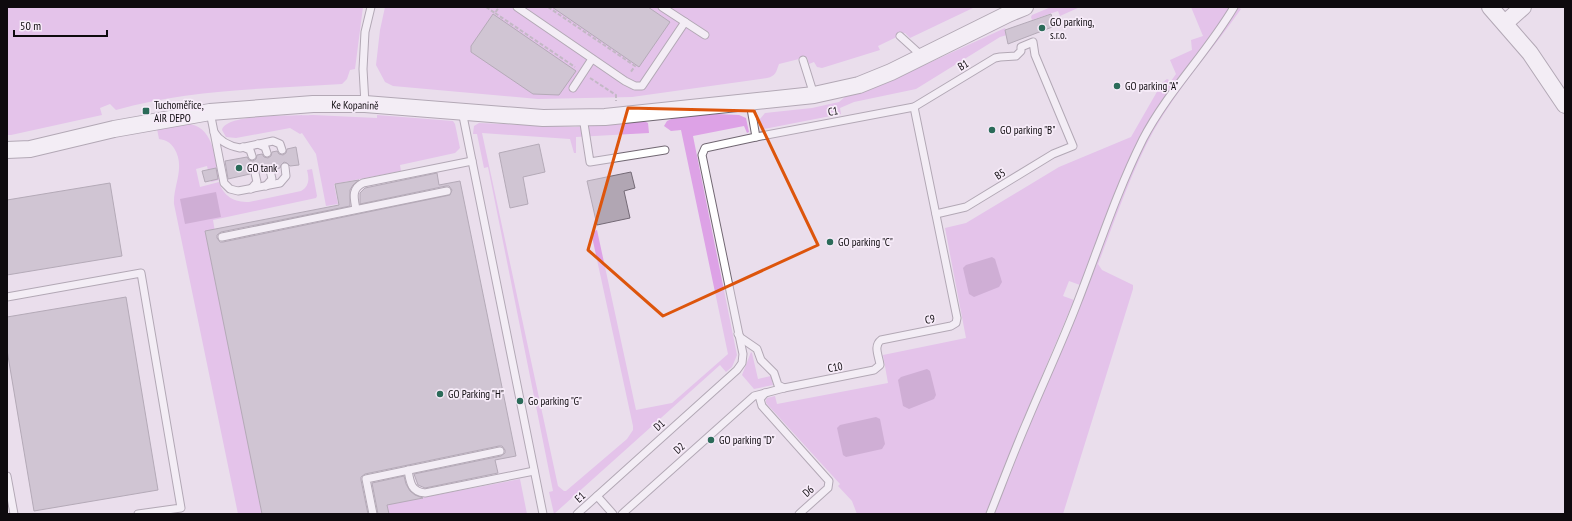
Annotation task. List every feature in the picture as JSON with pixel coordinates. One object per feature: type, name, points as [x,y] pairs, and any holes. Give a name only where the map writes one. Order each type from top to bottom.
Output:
[{"type":"street","name":"Ke Kopanině","points":[[7,150],[30,148],[114,129],[210,112],[313,104],[365,104],[543,118],[583,118],[750,103],[814,95],[859,85],[891,72],[1006,10],[1025,7]]},
{"type":"street","points":[[1490,7],[1506,23],[1539,65],[1565,105]]},
{"type":"street","points":[[1506,23],[1523,7]]},
{"type":"lane","points":[[365,104],[363,69],[365,32],[371,7]]},
{"type":"lane","points":[[517,7],[592,59],[635,86],[642,86],[685,22]]},
{"type":"lane","points":[[662,7],[705,36]]},
{"type":"lane","points":[[990,514],[1025,424],[1078,301],[1088,271],[1127,175],[1144,138],[1154,119],[1172,92],[1234,7]]},
{"type":"lane","points":[[900,36],[922,56]]},
{"type":"lane","name":"B1","points":[[914,107],[995,58],[1016,56],[1021,51],[1021,47],[1032,42],[1035,55],[1074,146]]},
{"type":"lane","points":[[573,88],[592,59]]},
{"type":"lane","points":[[803,60],[814,95]]},
{"type":"lane","points":[[750,103],[756,137]]},
{"type":"lane","points":[[914,107],[936,214]]},
{"type":"lane","name":"C1","points":[[738,334],[702,153],[708,146],[914,107]]},
{"type":"lane","points":[[462,111],[543,514]]},
{"type":"lane","points":[[210,112],[224,183],[230,189],[234,191],[250,189],[283,181],[286,176],[285,167]]},
{"type":"lane","points":[[583,118],[590,162],[665,150]]},
{"type":"lane","points":[[214,132],[222,142],[235,147],[275,142],[280,144],[282,150]]},
{"type":"lane","points":[[258,144],[265,147],[267,153]]},
{"type":"lane","name":"B5","points":[[936,214],[966,207],[1052,154],[1074,146]]},
{"type":"lane","points":[[243,147],[249,149],[252,156]]},
{"type":"lane","points":[[356,209],[353,195],[356,188],[360,185],[472,161]]},
{"type":"lane","points":[[266,186],[272,179],[270,170]]},
{"type":"lane","points":[[250,189],[256,182],[255,173]]},
{"type":"lane","points":[[222,237],[447,190]]},
{"type":"lane","name":"C9","points":[[881,340],[954,325],[957,318],[936,214]]},
{"type":"lane","points":[[7,297],[141,273],[181,508],[138,514]]},
{"type":"lane","points":[[738,334],[741,338],[757,348],[761,360],[774,373],[778,385],[784,388]]},
{"type":"lane","name":"D1","points":[[597,496],[737,370],[742,363],[738,334]]},
{"type":"lane","name":"C10","points":[[751,398],[784,388],[874,370],[880,365],[876,347],[881,340]]},
{"type":"lane","name":"D6","points":[[766,393],[760,399],[762,406],[828,479],[830,484],[828,488],[799,514]]},
{"type":"lane","name":"D2","points":[[622,514],[751,398]]},
{"type":"lane","points":[[373,514],[366,479],[500,451]]},
{"type":"lane","points":[[408,470],[412,487],[425,493],[534,471]]},
{"type":"lane","points":[[7,476],[14,514]]},
{"type":"lane","points":[[597,496],[613,514]]},
{"type":"lane","name":"E1","points":[[577,514],[597,496]]},
{"type":"path","points":[[486,7],[578,70]]},
{"type":"path","points":[[495,13],[499,7]]},
{"type":"path","points":[[548,7],[635,66],[628,76]]},
{"type":"path","points":[[588,76],[616,95]]},
{"type":"path","points":[[616,101],[616,95],[619,90]]},
{"type":"highlighted area","points":[[628,108],[754,111],[818,245],[663,316],[588,250]]},
{"type":"shaded area","points":[[7,7],[363,7],[355,69],[350,70],[347,79],[342,84],[200,94],[144,103],[116,110],[110,104],[100,108],[102,115],[7,135]]},
{"type":"shaded area","points":[[385,7],[975,7],[910,38],[905,33],[878,46],[880,50],[822,68],[817,67],[814,62],[809,64],[807,57],[779,64],[774,75],[767,78],[632,97],[538,99],[393,86],[385,82],[376,65],[380,30]]},
{"type":"shaded area","points":[[1051,7],[1080,7],[1060,16],[1058,11],[1032,20],[1032,15]]},
{"type":"shaded area","points":[[1191,7],[1232,7],[1167,94],[1153,117],[1100,234],[1080,285],[1069,281],[1063,296],[1074,300],[1022,423],[987,514],[857,514],[852,501],[838,486],[840,484],[766,403],[767,398],[775,396],[777,404],[888,383],[883,355],[966,338],[945,228],[966,223],[1059,167],[1131,137],[1162,83],[1167,79],[1171,81],[1176,74],[1170,60],[1192,50],[1191,40],[1203,36]]},
{"type":"shaded area","points":[[1238,7],[1241,9],[1163,114],[1154,130],[1131,179],[1098,264],[1102,270],[1133,285],[1133,289],[1063,514],[993,514],[1141,150],[1154,124],[1169,101]]},
{"type":"shaded area","points":[[1005,28],[1007,35],[1000,37],[916,89],[854,102],[840,108],[841,114],[764,129],[761,128],[760,119],[765,113],[812,108],[839,102],[846,96],[894,79]]},
{"type":"shaded area","points":[[717,114],[739,115],[746,118],[749,132],[747,133],[744,126],[693,136],[737,355],[732,367],[726,372],[720,365],[554,514],[549,492],[553,491],[488,167],[484,168],[477,134],[473,134],[474,126],[479,123],[575,127],[644,121],[648,123],[649,133],[576,137],[576,153],[574,153],[570,139],[482,133],[558,486],[566,491],[627,439],[633,430],[591,232],[597,230],[636,410],[672,403],[728,354],[681,130],[671,131],[664,126],[667,121],[676,117]]},
{"type":"shaded area","points":[[313,115],[377,118],[377,115],[453,121],[460,148],[455,153],[400,165],[401,171],[334,184],[338,204],[326,206],[316,154],[302,133],[300,134],[290,128],[236,138],[226,137],[222,130],[226,125],[248,118],[263,116]]},
{"type":"shaded area","points":[[190,124],[205,132],[209,139],[215,155],[219,180],[211,182],[207,166],[196,169],[200,187],[219,182],[230,198],[249,202],[301,191],[307,184],[307,170],[312,169],[317,196],[316,198],[213,220],[262,514],[238,514],[174,204],[179,162],[174,148],[168,142],[159,139],[157,129]]},
{"type":"shaded area","points":[[216,192],[221,217],[185,224],[180,199]]},
{"type":"shaded area","points":[[992,257],[995,259],[1002,282],[999,287],[974,297],[969,294],[963,268],[966,265]]},
{"type":"shaded area","points":[[751,352],[758,379],[771,376],[773,385],[754,389],[742,375]]},
{"type":"shaded area","points":[[927,369],[930,371],[936,395],[934,399],[909,409],[903,406],[898,380],[901,377]]},
{"type":"shaded area","points":[[876,417],[880,419],[885,444],[882,449],[846,457],[843,455],[837,428],[840,425]]},
{"type":"shaded area","points":[[520,479],[527,514],[389,514],[382,483],[399,502]]},
{"type":"building","points":[[552,7],[648,7],[670,22],[639,67]]},
{"type":"building","points":[[493,14],[576,71],[559,95],[533,94],[471,52],[471,46]]},
{"type":"building","points":[[1051,14],[1055,26],[1008,44],[1005,30]]},
{"type":"building","points":[[539,144],[545,172],[523,177],[528,204],[510,208],[499,153]]},
{"type":"building","points":[[296,147],[299,165],[290,166],[284,162],[280,168],[275,169],[273,166],[269,165],[266,167],[265,171],[260,172],[258,169],[254,168],[251,170],[250,174],[228,179],[225,161],[247,157],[249,160],[253,161],[256,159],[257,155],[262,154],[264,157],[268,158],[271,156],[272,152],[277,151],[279,154],[283,155],[286,153],[287,149]]},
{"type":"building","points":[[216,168],[218,179],[205,182],[202,171]]},
{"type":"building","points":[[631,172],[635,188],[624,191],[630,218],[597,225],[587,181]]},
{"type":"building","name":"GO Parking \"H\"","points":[[437,173],[439,185],[460,181],[516,456],[495,460],[498,473],[425,488],[418,485],[414,474],[501,456],[505,453],[505,450],[502,446],[499,446],[365,474],[361,477],[361,480],[368,514],[262,514],[205,231],[339,205],[335,184],[359,180],[350,190],[350,206],[221,232],[217,235],[217,238],[220,242],[223,242],[450,195],[452,190],[449,186],[446,186],[360,204],[360,193],[365,188]]},
{"type":"building","points":[[110,183],[122,256],[7,275],[7,200]]},
{"type":"building","points":[[126,297],[158,490],[34,511],[7,350],[7,317]]},
{"type":"building","points":[[404,476],[410,491],[423,498],[387,505],[389,514],[378,514],[372,483]]},
{"type":"place","name":"GO parking, s.r.o.","points":[[1042,28]]},
{"type":"place","name":"GO parking \"A\"","points":[[1117,86]]},
{"type":"place","name":"Tuchoměřice, AIR DEPO","points":[[146,111]]},
{"type":"place","name":"GO parking \"B\"","points":[[992,130]]},
{"type":"place","name":"GO tank","points":[[239,168]]},
{"type":"place","name":"GO parking \"C\"","points":[[830,242]]},
{"type":"place","name":"GO Parking \"H\"","points":[[440,394]]},
{"type":"place","name":"Go parking \"G\"","points":[[520,401]]},
{"type":"place","name":"GO parking \"D\"","points":[[711,440]]}]
